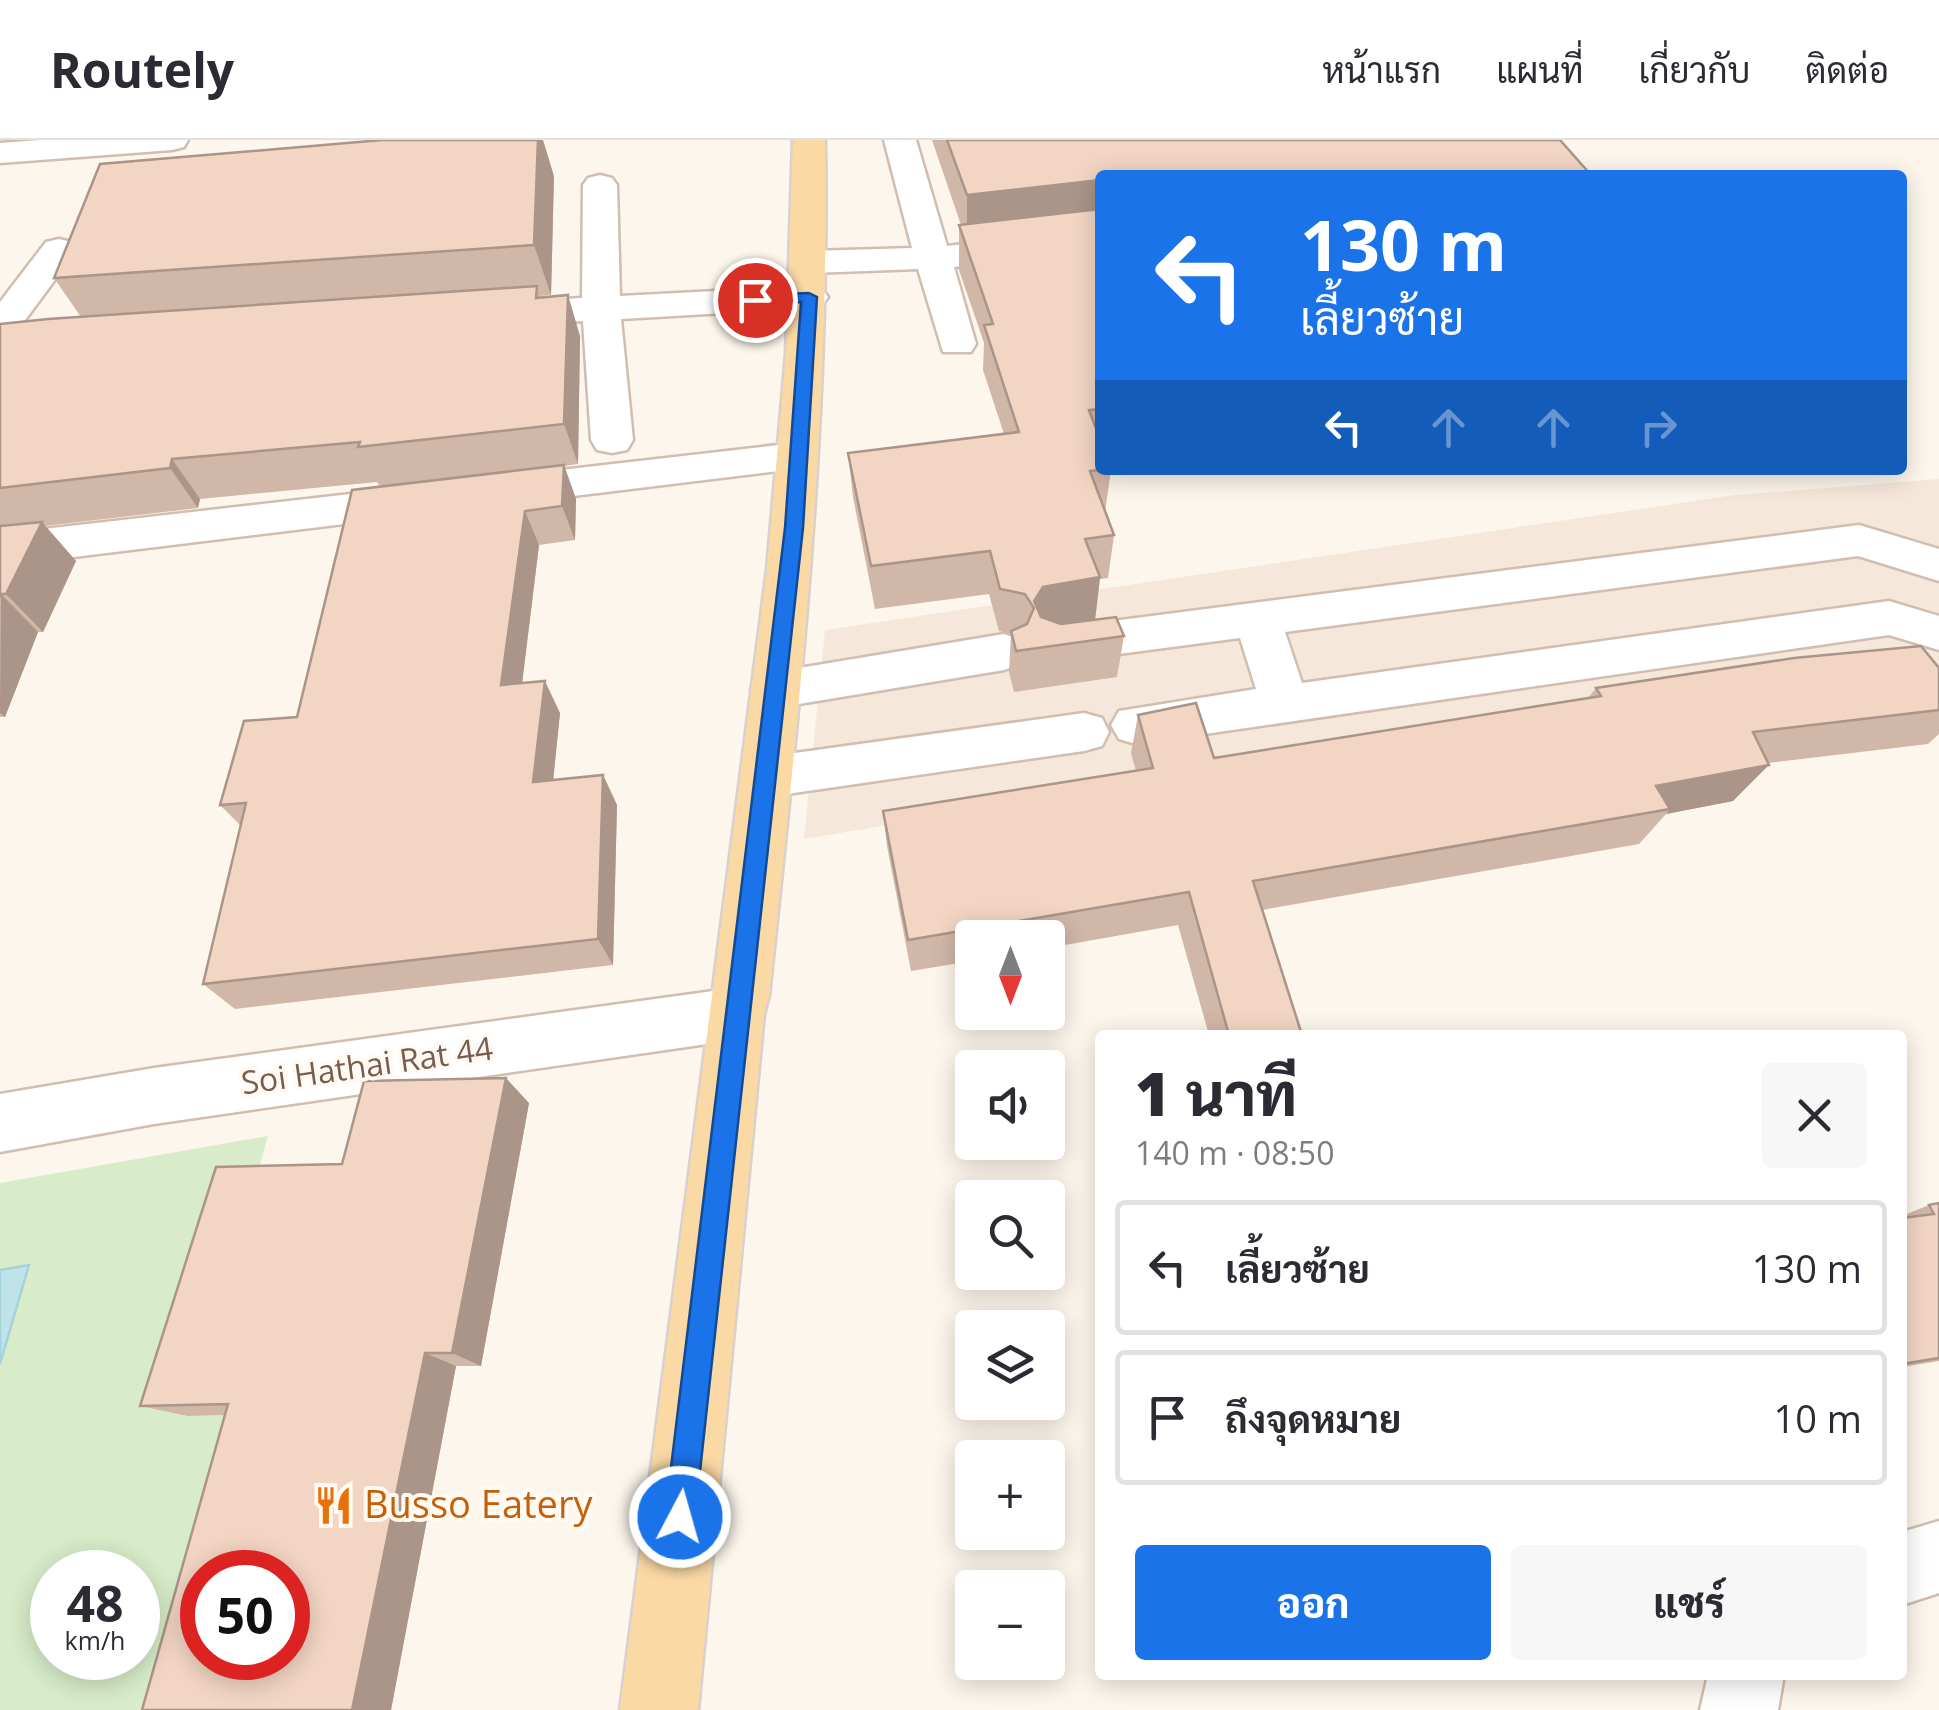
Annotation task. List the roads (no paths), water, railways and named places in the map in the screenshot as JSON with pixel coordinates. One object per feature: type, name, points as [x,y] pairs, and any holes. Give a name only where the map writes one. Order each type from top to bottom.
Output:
[{"type":"main road","points":[[659,1710],[735,1014],[741,996],[794,528],[810,280],[809,140]]},
{"type":"street","points":[[0,154],[172,140]]},
{"type":"street","points":[[900,140],[957,344]]},
{"type":"street","points":[[600,185],[602,307],[612,440]]},
{"type":"street","points":[[452,317],[602,307],[1095,239]]},
{"type":"street","points":[[0,327],[59,250]]},
{"type":"street","points":[[0,550],[796,457]]},
{"type":"street","points":[[1058,646],[1859,540],[1939,565]]},
{"type":"street","points":[[1257,617],[1285,704]]},
{"type":"street","points":[[1136,724],[1889,618],[1939,633]]},
{"type":"street","points":[[776,690],[1004,652]]},
{"type":"street","points":[[766,777],[1084,732]]},
{"type":"street","name":"Soi Hathai Rat 44","points":[[0,1124],[154,1096],[735,1014]]},
{"type":"street","points":[[1907,1567],[1939,1557]]},
{"type":"street","points":[[1739,1710],[1745,1680]]},
{"type":"water","points":[[29,1265],[0,1364],[0,1270]]},
{"type":"place","name":"Busso Eatery","points":[[334,1505]]}]
